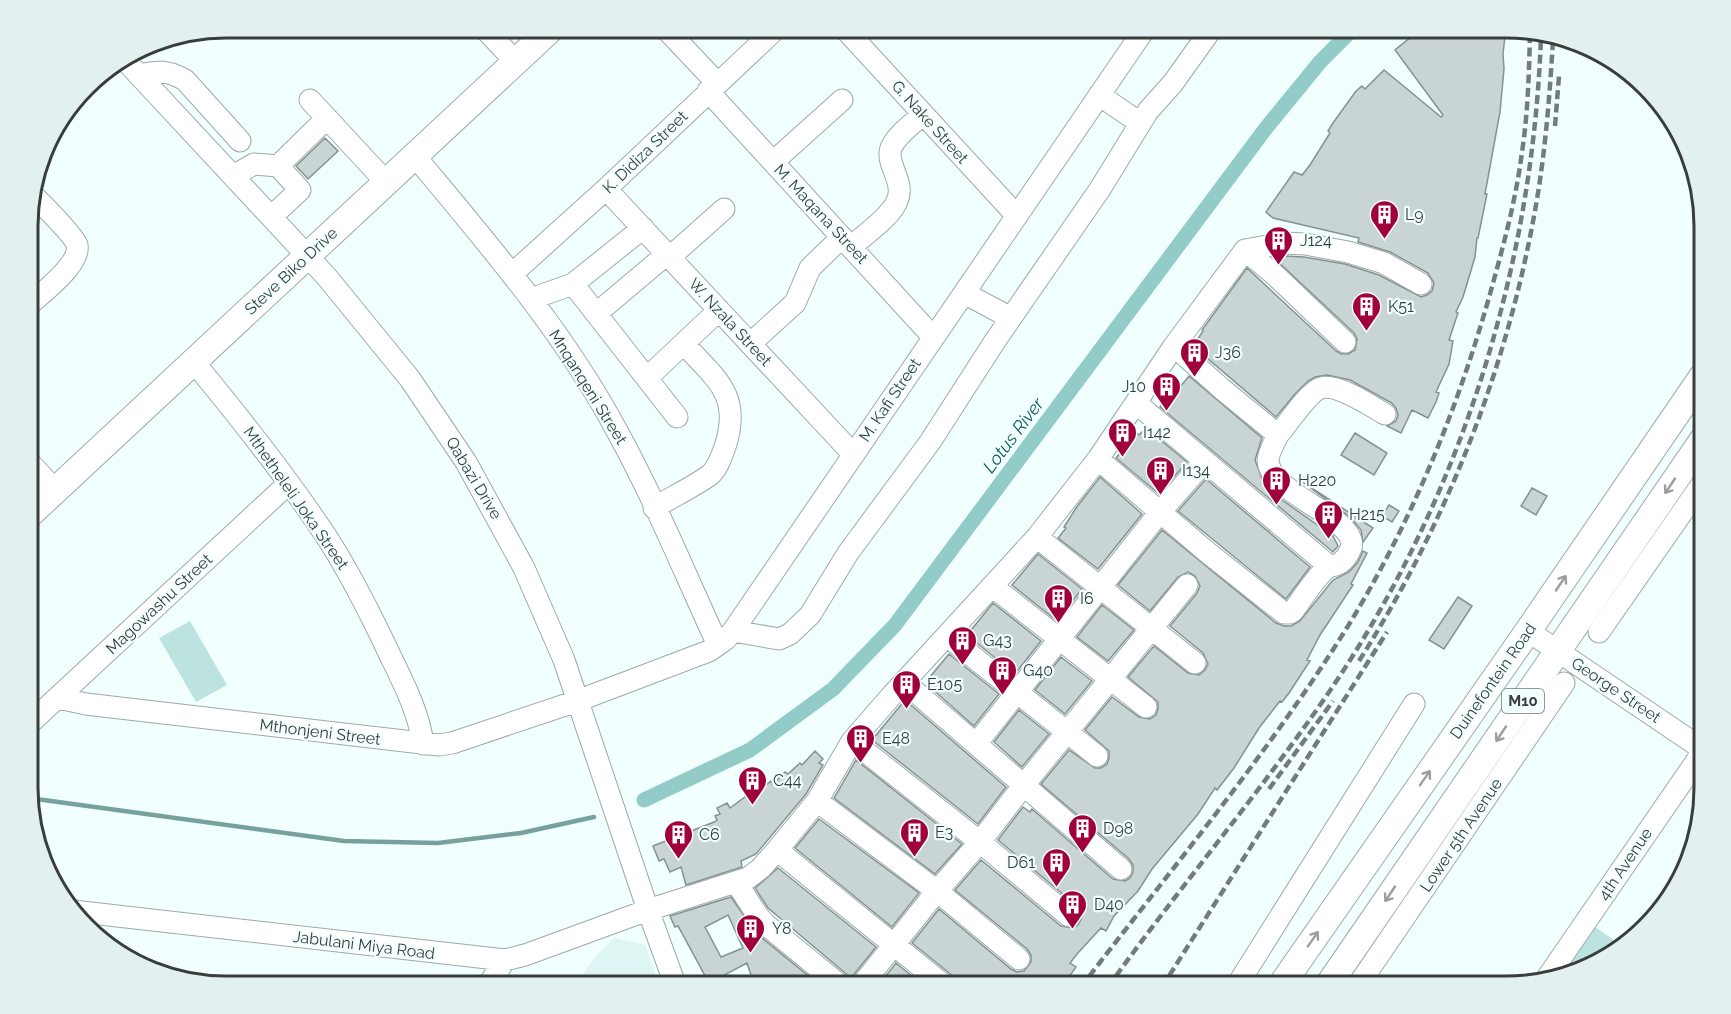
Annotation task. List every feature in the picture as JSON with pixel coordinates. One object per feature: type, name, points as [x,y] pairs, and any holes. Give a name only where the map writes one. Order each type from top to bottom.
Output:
[{"type":"main road","name":"Steve Biko Drive","points":[[37,508],[542,37]]},
{"type":"main road","name":"Duinefontein Road","points":[[1288,976],[1693,390]]},
{"type":"main road","name":"M10","points":[[1335,976],[1693,454]]},
{"type":"street","points":[[492,37],[516,62]]},
{"type":"street","name":"M. Maqana Street","points":[[672,37],[773,162],[933,337]]},
{"type":"street","name":"K. Didiza Street","points":[[512,274],[606,189],[766,37]]},
{"type":"street","name":"G. Nake Street","points":[[852,37],[1017,216]]},
{"type":"street","name":"M. Kafi Street","points":[[577,701],[701,655],[726,638],[1139,37]]},
{"type":"street","points":[[726,638],[779,639],[790,634],[810,615],[872,518],[930,442],[1011,318],[1100,189],[1140,123],[1173,83],[1206,37]]},
{"type":"street","name":"Qabazi Drive","points":[[129,64],[306,255],[368,326],[403,370],[466,462],[524,568],[564,660],[672,976]]},
{"type":"street","points":[[139,75],[161,71],[174,73],[185,80],[240,141]]},
{"type":"street","points":[[1099,95],[1140,123]]},
{"type":"street","points":[[310,100],[322,123],[351,144],[386,182]]},
{"type":"street","points":[[773,162],[842,100]]},
{"type":"street","points":[[750,344],[795,303],[810,268],[890,212],[897,202],[899,184],[890,156],[891,149],[900,136],[923,114]]},
{"type":"street","points":[[278,166],[322,123]]},
{"type":"street","name":"Mnqanqeni Street","points":[[414,155],[512,274],[581,372],[616,430],[654,508],[726,638]]},
{"type":"street","points":[[233,176],[255,164],[278,166],[300,190],[271,217]]},
{"type":"street","name":"W. Nzala Street","points":[[606,189],[853,454]]},
{"type":"street","points":[[37,297],[72,264],[77,251],[74,240],[39,202]]},
{"type":"street","points":[[597,313],[724,209]]},
{"type":"street","points":[[531,299],[573,284],[643,228]]},
{"type":"street","points":[[1245,250],[1284,243],[1305,244],[1348,252],[1384,262],[1421,284]]},
{"type":"street","points":[[1245,250],[1276,276],[1345,342]]},
{"type":"street","name":"Jabulani Miya Road","points":[[84,913],[505,960],[525,955],[754,874],[817,801],[852,741],[1037,537],[1098,459],[1174,346],[1245,250]]},
{"type":"street","points":[[573,284],[677,417]]},
{"type":"street","points":[[963,293],[1011,318]]},
{"type":"street","points":[[648,377],[719,310]]},
{"type":"street","points":[[654,508],[711,474],[720,461],[726,441],[729,400],[722,386],[684,344]]},
{"type":"street","points":[[1174,346],[1278,435]]},
{"type":"street","name":"Mthetheleli Joka Street","points":[[194,362],[289,483],[329,540],[368,608],[397,669],[414,711],[423,744]]},
{"type":"street","points":[[1098,459],[1284,613],[1290,614],[1329,566],[1341,563],[1351,549],[1349,536],[1344,529],[1273,474],[1268,462],[1278,435],[1307,399],[1321,388],[1337,389],[1385,414]]},
{"type":"street","points":[[1136,403],[1329,566]]},
{"type":"street","points":[[976,744],[1160,512],[1204,462]]},
{"type":"street","points":[[37,470],[56,490]]},
{"type":"street","name":"Magowashu Street","points":[[37,717],[289,483]]},
{"type":"street","points":[[1599,632],[1693,497]]},
{"type":"street","points":[[1037,537],[1195,663]]},
{"type":"street","points":[[869,976],[980,842],[1150,627],[1187,585]]},
{"type":"street","points":[[992,586],[1146,708]]},
{"type":"street","name":"George Street","points":[[1528,631],[1693,743]]},
{"type":"street","points":[[946,636],[1097,756]]},
{"type":"street","points":[[904,682],[1121,869]]},
{"type":"street","name":"Lower 5th Avenue","points":[[1364,976],[1564,683]]},
{"type":"street","name":"Mthonjeni Street","points":[[58,698],[86,704],[423,744],[452,743],[577,701]]},
{"type":"street","points":[[1243,976],[1414,705]]},
{"type":"street","points":[[852,741],[1069,916]]},
{"type":"street","name":"4th Avenue","points":[[1552,970],[1693,766]]},
{"type":"street","points":[[817,801],[938,891],[1019,959]]},
{"type":"street","points":[[777,850],[932,976]]},
{"type":"street","points":[[736,882],[765,924],[829,976]]},
{"type":"street","points":[[494,976],[505,960]]},
{"type":"shaded area","points":[[190,621],[227,685],[196,702],[159,638]]},
{"type":"shaded area","points":[[1595,927],[1615,941],[1589,957],[1568,966]]},
{"type":"shaded area","points":[[614,938],[645,945],[656,976],[582,976],[594,958]]},
{"type":"building","points":[[1411,37],[1505,37],[1500,112],[1485,194],[1487,194],[1475,257],[1449,340],[1453,341],[1449,364],[1436,392],[1439,393],[1428,418],[1412,410],[1401,433],[1387,426],[1396,421],[1398,415],[1392,403],[1350,380],[1327,375],[1308,381],[1276,417],[1193,346],[1247,268],[1341,354],[1348,354],[1355,350],[1357,339],[1354,333],[1274,258],[1304,257],[1345,264],[1379,275],[1421,297],[1432,291],[1434,283],[1428,273],[1390,252],[1358,242],[1359,238],[1273,218],[1266,212],[1294,172],[1302,175],[1310,165],[1330,133],[1328,131],[1356,91],[1362,86],[1365,89],[1384,70],[1441,117],[1443,115],[1395,50]]},
{"type":"building","points":[[325,138],[338,151],[308,179],[296,166]]},
{"type":"building","points":[[1189,376],[1262,438],[1255,460],[1263,481],[1275,495],[1333,536],[1338,546],[1333,552],[1160,407],[1174,389],[1176,392]]},
{"type":"building","points":[[1146,428],[1187,462],[1159,494],[1116,458],[1137,433],[1139,435]]},
{"type":"building","points":[[1355,433],[1387,453],[1374,475],[1341,455]]},
{"type":"building","points":[[1100,477],[1142,514],[1098,569],[1058,538],[1076,508]]},
{"type":"building","points":[[1206,479],[1310,567],[1286,599],[1178,511]]},
{"type":"building","points":[[1301,481],[1373,528],[1363,542],[1361,530],[1350,517]]},
{"type":"building","points":[[1532,488],[1547,496],[1536,515],[1521,506]]},
{"type":"building","points":[[1389,505],[1399,511],[1392,522],[1382,516]]},
{"type":"building","points":[[1162,530],[1276,623],[1291,626],[1300,621],[1333,580],[1349,572],[1358,562],[1363,551],[1367,553],[1351,584],[1353,585],[1320,635],[1307,660],[1310,661],[1289,693],[1259,728],[1234,768],[1217,790],[1215,788],[1198,814],[1152,869],[1138,891],[1114,916],[1106,931],[1101,928],[1070,963],[1076,967],[1070,976],[953,976],[912,943],[939,909],[1011,969],[1017,972],[1024,971],[1031,962],[1031,955],[1027,949],[955,890],[981,860],[1061,926],[1073,928],[1081,919],[1081,912],[1077,906],[998,840],[1023,807],[1030,812],[1032,809],[1113,879],[1125,881],[1133,872],[1133,865],[1129,859],[1041,784],[1069,750],[1095,768],[1101,768],[1107,764],[1109,751],[1085,730],[1112,697],[1139,717],[1150,719],[1156,715],[1158,702],[1128,677],[1154,646],[1188,673],[1199,675],[1208,664],[1203,653],[1170,626],[1197,593],[1200,586],[1195,576],[1188,572],[1178,577],[1150,611],[1118,585]]},
{"type":"building","points":[[1038,554],[1082,589],[1057,621],[1012,585]]},
{"type":"building","points":[[1458,597],[1472,606],[1444,649],[1429,640]]},
{"type":"building","points":[[993,603],[1041,641],[1015,674],[967,635]]},
{"type":"building","points":[[1102,605],[1134,630],[1108,661],[1077,637]]},
{"type":"building","points":[[949,654],[999,694],[974,726],[930,687],[934,682],[929,678]]},
{"type":"building","points":[[1061,657],[1092,681],[1065,714],[1035,690]]},
{"type":"building","points":[[905,700],[1006,787],[978,824],[872,740]]},
{"type":"building","points":[[1019,710],[1049,734],[1022,767],[994,742]]},
{"type":"building","points":[[815,751],[823,759],[819,763],[823,765],[806,794],[756,854],[741,861],[742,867],[686,885],[681,867],[670,872],[664,859],[659,861],[653,846],[714,822],[717,820],[715,816],[720,814],[717,808],[727,803],[730,808],[749,794],[751,796],[760,787],[761,789],[771,781],[773,784],[785,772],[788,774],[800,763],[802,765]]},
{"type":"building","points":[[856,760],[962,844],[935,874],[834,798]]},
{"type":"building","points":[[819,819],[919,893],[892,927],[795,848]]},
{"type":"building","points":[[778,868],[876,947],[853,976],[849,976],[768,908],[755,888]]},
{"type":"building","points":[[731,897],[756,933],[809,976],[751,976],[747,963],[722,976],[705,976],[678,926],[675,927],[670,916]],"holes":[[[728,915],[743,948],[721,957],[705,927]]]},
{"type":"building","points":[[896,963],[912,976],[886,976]]},
{"type":"waterway","name":"Lotus River","points":[[644,800],[750,750],[833,689],[895,625],[1266,128],[1320,62],[1345,37]]},
{"type":"waterway","points":[[38,799],[344,841],[438,843],[521,833],[594,817]]},
{"type":"railway","points":[[1090,976],[1253,765],[1318,673],[1371,587],[1412,507],[1463,381],[1504,241],[1524,137],[1530,39]]},
{"type":"railway","points":[[1116,976],[1274,769],[1327,695],[1374,621],[1415,544],[1451,464],[1480,381],[1505,296],[1523,210],[1535,123],[1541,41]]},
{"type":"railway","points":[[1359,661],[1421,551],[1448,494],[1493,377],[1526,255],[1538,193],[1553,44]]},
{"type":"railway","points":[[1555,126],[1559,76]]},
{"type":"railway","points":[[1169,976],[1387,632]]},
{"type":"railway","points":[[1269,789],[1333,701]]},
{"type":"place","name":"L9","points":[[1384,240]]},
{"type":"place","name":"J124","points":[[1279,266]]},
{"type":"place","name":"K51","points":[[1367,332]]},
{"type":"place","name":"J36","points":[[1194,378]]},
{"type":"place","name":"J10","points":[[1167,412]]},
{"type":"place","name":"I142","points":[[1122,458]]},
{"type":"place","name":"I134","points":[[1161,496]]},
{"type":"place","name":"H220","points":[[1277,506]]},
{"type":"place","name":"H215","points":[[1328,540]]},
{"type":"place","name":"I6","points":[[1059,624]]},
{"type":"place","name":"G43","points":[[962,666]]},
{"type":"place","name":"G40","points":[[1002,696]]},
{"type":"place","name":"E105","points":[[906,710]]},
{"type":"place","name":"E48","points":[[861,764]]},
{"type":"place","name":"C44","points":[[752,806]]},
{"type":"place","name":"D98","points":[[1082,854]]},
{"type":"place","name":"E3","points":[[914,858]]},
{"type":"place","name":"C6","points":[[678,860]]},
{"type":"place","name":"D61","points":[[1056,888]]},
{"type":"place","name":"D40","points":[[1073,930]]},
{"type":"place","name":"Y8","points":[[751,954]]}]
